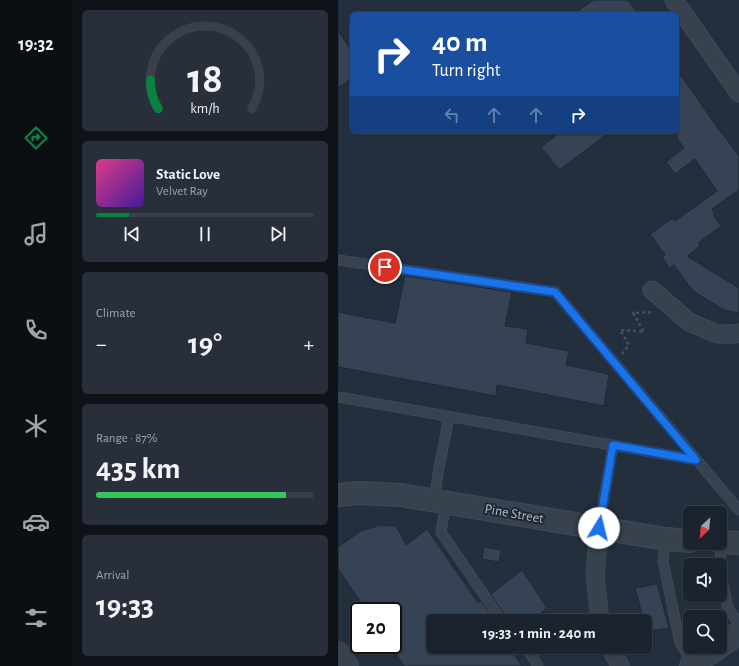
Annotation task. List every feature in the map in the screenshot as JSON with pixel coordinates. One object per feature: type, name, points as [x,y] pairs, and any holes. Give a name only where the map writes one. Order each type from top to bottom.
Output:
[{"type":"street","points":[[674,0],[739,93]]},
{"type":"street","points":[[652,290],[689,322],[717,334],[739,333]]},
{"type":"street","name":"Pine Street","points":[[338,495],[359,493],[401,495],[666,539],[683,540]]},
{"type":"street","points":[[599,528],[595,575],[599,614]]},
{"type":"street","points":[[727,641],[739,633]]},
{"type":"street","points":[[338,653],[347,666]]},
{"type":"street","points":[[614,654],[620,666]]},
{"type":"street","points":[[693,665],[709,654]]},
{"type":"lane","points":[[338,260],[555,292],[739,510]]},
{"type":"lane","points":[[338,397],[696,460]]},
{"type":"lane","points":[[449,417],[439,468],[441,532],[497,614]]},
{"type":"lane","points":[[599,528],[613,445]]},
{"type":"lane","points":[[666,539],[663,561],[680,643],[693,665]]},
{"type":"lane","points":[[725,550],[720,569],[728,608],[739,624]]},
{"type":"lane","points":[[530,654],[538,666]]},
{"type":"path","points":[[620,358],[629,346],[620,330],[644,332],[633,313],[656,312]]},
{"type":"building","points":[[594,0],[628,0],[637,12],[576,12]]},
{"type":"building","points":[[338,31],[350,48],[350,79],[338,88]]},
{"type":"building","points":[[679,73],[739,156],[739,190],[712,209],[715,214],[713,215],[721,226],[698,243],[700,246],[687,256],[739,288],[739,313],[724,310],[693,291],[674,265],[669,268],[662,257],[665,255],[650,234],[673,218],[675,221],[717,191],[695,159],[675,174],[666,162],[684,148],[677,138],[677,134],[679,134]]},
{"type":"building","points":[[558,134],[607,134],[559,170],[541,147]]},
{"type":"building","points":[[405,276],[512,292],[505,326],[528,329],[526,343],[569,351],[566,365],[609,374],[604,406],[497,385],[496,396],[338,367],[338,312],[395,323]]},
{"type":"building","points":[[380,525],[396,526],[406,545],[427,529],[478,603],[481,601],[490,614],[426,614],[426,654],[514,654],[522,666],[404,666],[396,654],[402,654],[402,602],[361,602],[338,569],[338,547],[361,531]]},
{"type":"building","points":[[484,547],[501,550],[499,562],[482,559]]},
{"type":"building","points":[[522,570],[547,608],[540,614],[504,614],[491,594]]},
{"type":"building","points":[[657,584],[669,628],[652,630],[652,614],[642,614],[635,588]]},
{"type":"route","points":[[385,267],[555,292],[696,460],[613,445],[599,528]]}]
